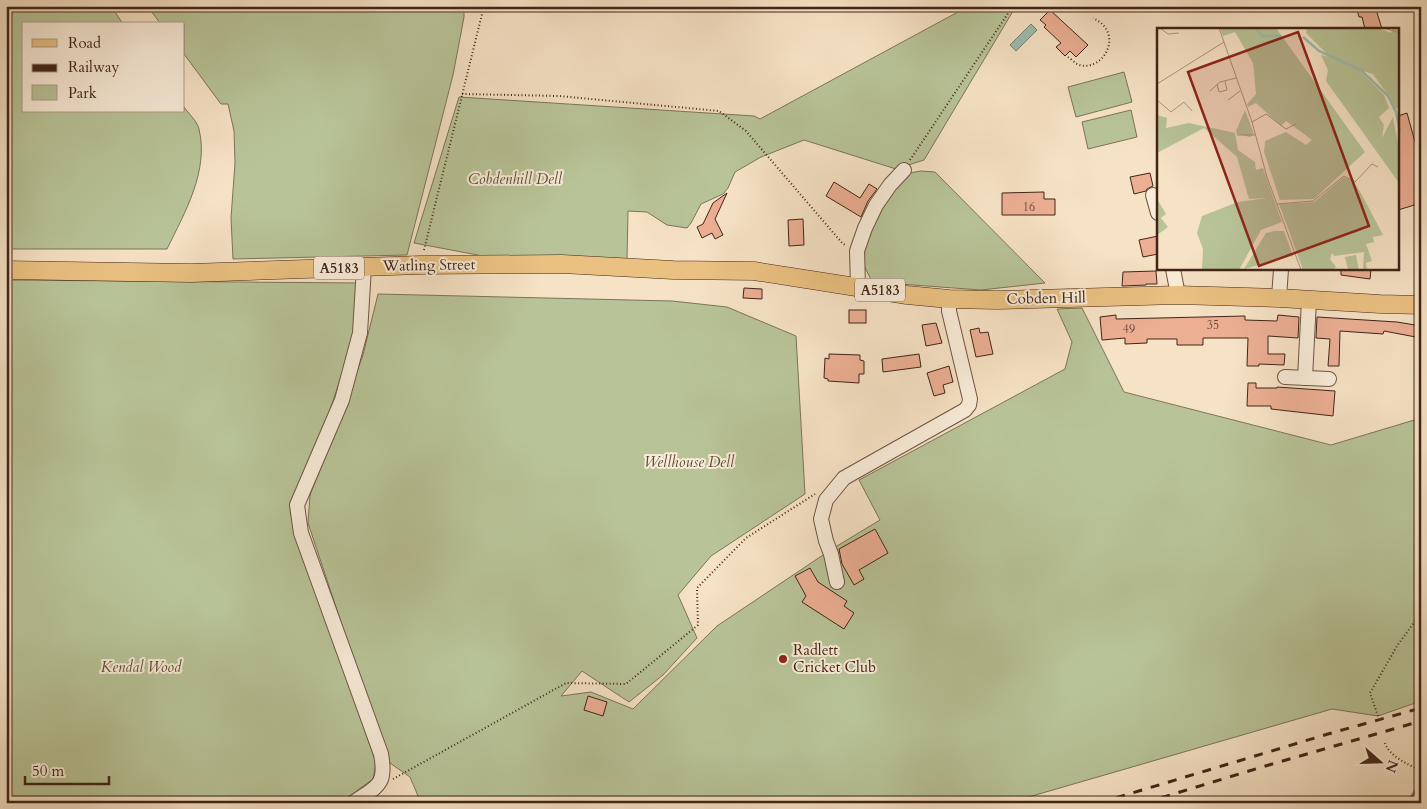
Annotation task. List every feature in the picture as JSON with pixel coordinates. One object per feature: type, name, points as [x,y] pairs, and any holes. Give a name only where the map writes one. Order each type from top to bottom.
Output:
[{"type":"main road","name":"Watling Street","points":[[6,270],[191,273],[420,265],[562,264],[673,270]]},
{"type":"main road","name":"Cobden Hill","points":[[673,270],[754,271],[907,295],[948,299],[997,300],[1178,295],[1421,305]]},
{"type":"street","points":[[858,286],[857,250],[865,228],[876,206],[890,185],[904,170]]},
{"type":"street","points":[[1153,195],[1157,209]]},
{"type":"street","points":[[353,803],[375,787],[383,776],[381,754],[300,533],[297,505],[342,400],[360,333],[364,267]]},
{"type":"street","points":[[1173,270],[1178,295]]},
{"type":"street","points":[[1279,298],[1281,270]]},
{"type":"street","points":[[837,582],[821,519],[826,500],[844,478],[965,410],[969,405],[970,399],[949,311],[948,299]]},
{"type":"street","points":[[1305,378],[1309,300]]},
{"type":"street","points":[[1285,377],[1330,379]]},
{"type":"path","points":[[420,265],[484,6]]},
{"type":"path","points":[[904,170],[1013,6]]},
{"type":"path","points":[[1068,57],[1076,64],[1088,66],[1103,58],[1107,52],[1109,37],[1107,30],[1103,24],[1093,18]]},
{"type":"path","points":[[462,94],[558,96],[719,111],[746,131],[843,244],[857,250]]},
{"type":"path","points":[[383,776],[394,779],[566,683],[626,684],[698,624],[696,588],[746,538],[816,493]]},
{"type":"path","points":[[1378,716],[1370,693],[1396,646],[1421,614]]},
{"type":"path","points":[[1385,743],[1387,749],[1410,766],[1421,770]]},
{"type":"green space","points":[[6,6],[111,6],[122,22],[22,22],[22,112],[185,112],[185,108],[199,129],[201,145],[198,176],[188,206],[167,249],[6,249]]},
{"type":"green space","points":[[147,6],[464,6],[464,17],[453,75],[407,255],[233,259],[231,218],[235,163],[234,131],[228,104],[221,104],[185,55],[185,22],[159,22]]},
{"type":"green space","name":"Cobdenhill Dell","points":[[969,6],[1016,6],[924,160],[896,169],[804,140],[761,157],[735,172],[728,188],[723,194],[701,204],[687,228],[667,225],[647,212],[628,211],[627,259],[483,256],[414,243],[459,97],[754,116],[760,119]]},
{"type":"green space","points":[[1124,72],[1132,102],[1076,117],[1068,87]]},
{"type":"green space","points":[[1131,110],[1137,137],[1088,149],[1082,122]]},
{"type":"green space","points":[[921,171],[935,172],[1045,283],[981,290],[872,282],[861,259],[880,205],[909,173]]},
{"type":"green space","name":"Kendal Wood","points":[[6,280],[357,283],[353,341],[326,422],[290,512],[376,763],[373,779],[340,803],[6,803]]},
{"type":"green space","name":"Wellhouse Dell","points":[[378,294],[672,301],[727,307],[796,336],[805,494],[711,556],[678,595],[697,638],[663,675],[629,702],[582,671],[561,696],[591,692],[633,709],[717,626],[832,549],[880,520],[859,480],[1065,369],[1072,342],[1057,309],[1082,308],[1124,392],[1331,445],[1421,418],[1421,701],[1378,716],[1332,709],[1008,803],[421,803],[410,777],[390,763],[308,523],[310,495],[363,355]]},
{"type":"shaded area","points":[[1031,24],[1037,30],[1016,51],[1010,45]]},
{"type":"building","points":[[1356,6],[1375,6],[1382,28],[1365,28],[1362,17],[1359,17]]},
{"type":"building","points":[[1050,10],[1088,45],[1076,57],[1070,51],[1065,56],[1056,47],[1061,43],[1044,27],[1046,25],[1040,20]]},
{"type":"building","points":[[1407,113],[1418,153],[1415,154],[1421,173],[1421,203],[1400,209],[1400,115]]},
{"type":"building","points":[[1150,173],[1153,186],[1146,191],[1134,194],[1130,177]]},
{"type":"building","points":[[834,182],[860,198],[869,184],[877,189],[868,201],[861,217],[826,196]]},
{"type":"building","points":[[1044,192],[1044,199],[1055,199],[1055,215],[1002,215],[1002,193]]},
{"type":"building","points":[[727,193],[715,219],[723,235],[715,239],[712,233],[702,238],[697,227],[703,224],[713,203]]},
{"type":"building","points":[[803,219],[804,245],[789,246],[788,220]]},
{"type":"building","points":[[1157,236],[1157,254],[1143,257],[1139,240]]},
{"type":"building","points":[[1341,270],[1371,270],[1370,279],[1341,275]]},
{"type":"building","points":[[1156,271],[1157,284],[1122,286],[1123,272]]},
{"type":"building","points":[[744,288],[762,289],[762,299],[743,298]]},
{"type":"building","points":[[849,310],[866,310],[866,323],[849,323]]},
{"type":"building","points":[[1116,315],[1116,319],[1245,316],[1245,320],[1277,321],[1278,315],[1299,317],[1298,338],[1268,336],[1268,354],[1285,354],[1284,365],[1259,364],[1259,366],[1247,366],[1248,338],[1203,338],[1203,345],[1177,345],[1177,339],[1147,339],[1147,343],[1125,344],[1125,338],[1102,340],[1100,317]]},
{"type":"building","points":[[1317,317],[1397,322],[1421,326],[1421,338],[1384,331],[1383,334],[1340,331],[1339,366],[1328,366],[1330,339],[1316,338]]},
{"type":"building","points":[[936,323],[942,343],[926,346],[922,325]]},
{"type":"building","points":[[979,328],[980,333],[988,332],[993,354],[976,357],[970,330]]},
{"type":"building","points":[[829,354],[860,355],[860,360],[864,361],[864,374],[859,374],[859,383],[828,381],[828,379],[824,378],[825,358],[829,359]]},
{"type":"building","points":[[919,354],[921,367],[883,372],[882,359]]},
{"type":"building","points":[[949,366],[953,382],[943,385],[945,393],[934,396],[927,373]]},
{"type":"building","points":[[1248,383],[1256,383],[1256,388],[1277,387],[1335,391],[1333,416],[1271,409],[1271,406],[1247,406]]},
{"type":"building","points":[[875,529],[888,553],[859,570],[864,579],[854,585],[842,564],[839,549]]},
{"type":"building","points":[[810,568],[818,582],[847,601],[844,606],[854,613],[844,629],[802,602],[806,596],[795,576]]},
{"type":"building","points":[[588,696],[607,702],[603,716],[584,710]]},
{"type":"waterway","points":[[1407,803],[1421,783]]},
{"type":"railway","points":[[1099,803],[1421,708]]},
{"type":"railway","points":[[1144,803],[1421,721]]},
{"type":"place","name":"Radlett Cricket Club","points":[[783,659]]}]
